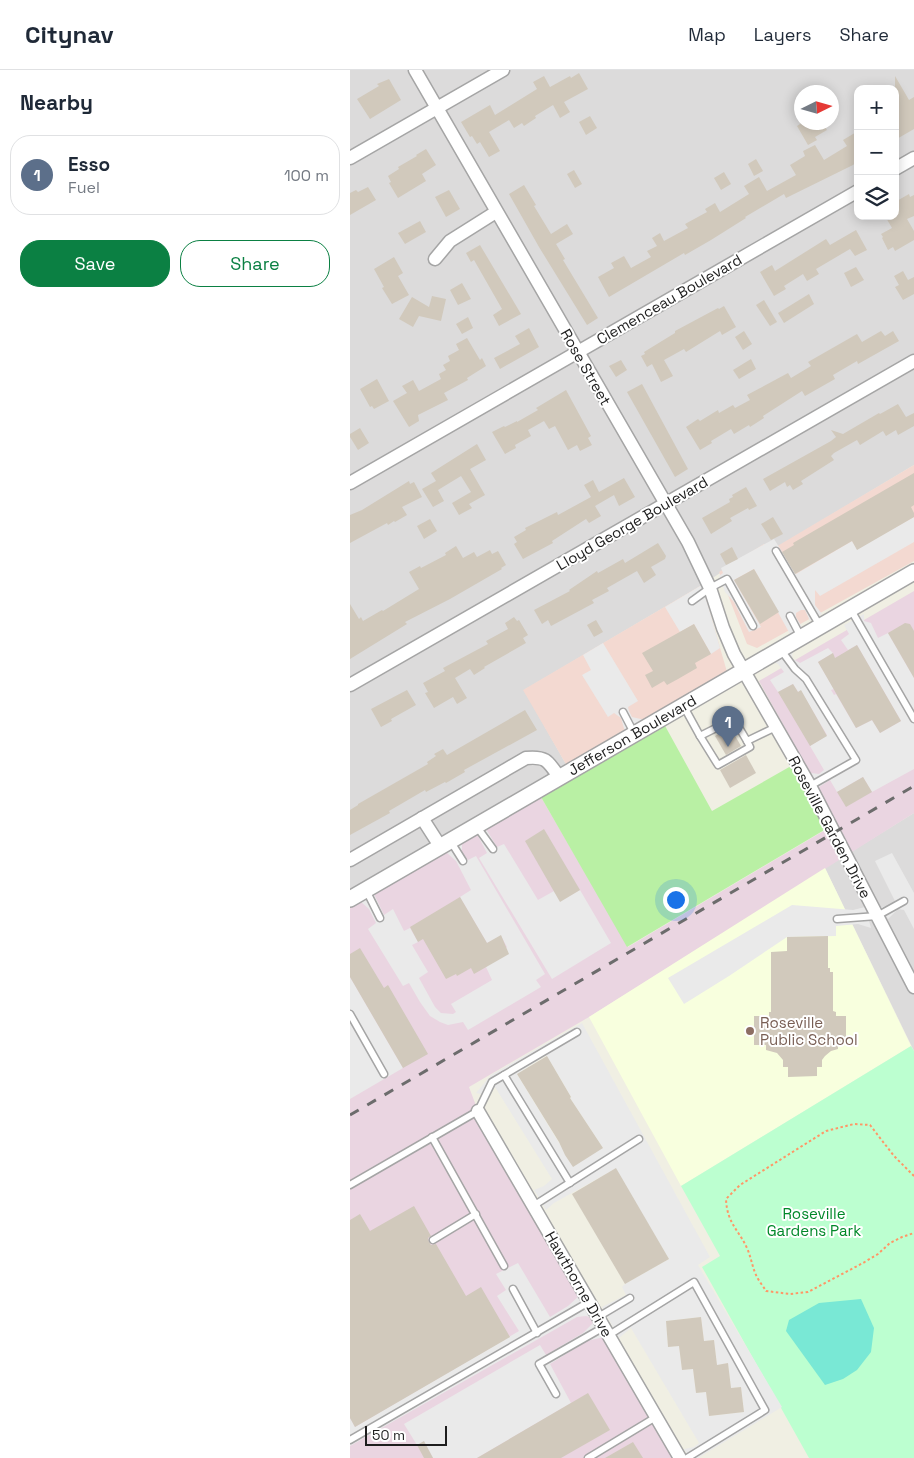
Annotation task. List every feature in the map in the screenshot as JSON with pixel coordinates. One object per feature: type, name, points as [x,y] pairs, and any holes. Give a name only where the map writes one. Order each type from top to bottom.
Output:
[{"type":"street","name":"Rose Street","points":[[415,70],[688,542],[710,588],[723,628],[743,670]]},
{"type":"street","points":[[350,158],[503,70]]},
{"type":"street","points":[[899,167],[914,158]]},
{"type":"street","name":"Clemenceau Boulevard","points":[[350,483],[854,193]]},
{"type":"street","points":[[436,258],[450,241],[496,212]]},
{"type":"street","name":"Lloyd George Boulevard","points":[[350,685],[914,361]]},
{"type":"street","name":"Jefferson Boulevard","points":[[350,899],[914,572]]},
{"type":"street","name":"Roseville Garden Drive","points":[[743,670],[810,786],[914,987]]},
{"type":"street","points":[[350,860],[526,758],[538,757],[549,763],[559,777]]},
{"type":"street","points":[[422,818],[445,843]]},
{"type":"street","name":"Hawthorne Drive","points":[[478,1111],[680,1458]]},
{"type":"lane","points":[[776,551],[820,626]]},
{"type":"lane","points":[[692,601],[710,588],[727,580],[754,626]]},
{"type":"lane","points":[[850,609],[914,718]]},
{"type":"lane","points":[[790,616],[801,637]]},
{"type":"lane","points":[[780,649],[795,669],[806,679],[856,760],[810,786]]},
{"type":"lane","points":[[683,705],[700,736],[718,765],[750,747],[734,719],[700,736]]},
{"type":"lane","points":[[623,712],[634,733]]},
{"type":"lane","points":[[747,741],[776,727]]},
{"type":"lane","points":[[476,826],[493,849]]},
{"type":"lane","points":[[445,843],[463,861]]},
{"type":"lane","points":[[365,890],[380,918]]},
{"type":"lane","points":[[837,919],[877,916],[904,902]]},
{"type":"lane","points":[[350,1014],[384,1074]]},
{"type":"lane","points":[[350,1184],[478,1111],[492,1082],[577,1032]]},
{"type":"lane","points":[[504,1074],[570,1183]]},
{"type":"lane","points":[[432,1137],[504,1266]]},
{"type":"lane","points":[[533,1206],[639,1139]]},
{"type":"lane","points":[[433,1240],[476,1214]]},
{"type":"lane","points":[[556,1394],[539,1364],[603,1326],[694,1282],[764,1410],[687,1458]]},
{"type":"lane","points":[[513,1289],[537,1333]]},
{"type":"lane","points":[[603,1326],[630,1298]]},
{"type":"lane","points":[[350,1440],[589,1302]]},
{"type":"lane","points":[[588,1458],[656,1417]]},
{"type":"path","points":[[914,1176],[894,1156],[870,1125],[854,1124],[826,1131],[740,1184],[726,1199],[727,1212],[752,1258],[755,1275],[766,1291],[790,1294],[808,1292],[863,1263],[902,1236],[914,1233]]},
{"type":"shaded area","points":[[350,70],[914,70],[914,465],[769,552],[764,544],[702,585],[524,690],[567,766],[350,890]]},
{"type":"shaded area","points":[[914,465],[914,561],[757,648],[747,644],[719,572],[764,544],[769,551]]},
{"type":"shaded area","points":[[914,517],[914,542],[820,596],[815,590],[815,605],[822,614],[810,621],[805,610],[796,613],[796,617],[802,627],[790,634],[754,569],[734,580],[761,627],[749,632],[734,602],[725,592],[719,576],[723,573],[721,568],[774,539],[796,574],[852,541],[857,549]]},
{"type":"shaded area","points":[[702,585],[727,672],[567,766],[523,690]]},
{"type":"shaded area","points":[[702,585],[720,648],[711,654],[694,624],[680,632],[665,607]]},
{"type":"shaded area","points":[[914,591],[914,813],[589,1017],[469,1087],[478,1111],[680,1458],[350,1458],[350,907],[541,797],[628,947],[837,823],[759,681]]},
{"type":"shaded area","points":[[864,614],[864,621],[871,623],[878,638],[888,633],[914,678],[914,769],[872,792],[863,777],[837,792],[830,780],[819,787],[811,773],[819,774],[824,770],[810,746],[827,735],[801,691],[798,692],[793,684],[778,692],[770,680],[784,672],[774,662],[794,650],[793,659],[800,663],[828,648],[833,653],[818,662],[834,689],[831,690],[834,695],[836,694],[856,728],[872,720],[880,733],[901,721],[857,645],[848,650],[841,640],[849,634],[844,625]]},
{"type":"shaded area","points":[[603,643],[638,701],[628,707],[632,717],[645,720],[625,732],[621,718],[614,713],[608,717],[582,675],[591,670],[583,655]]},
{"type":"shaded area","points":[[914,813],[914,1051],[825,868]]},
{"type":"shaded area","points":[[486,829],[497,847],[504,844],[538,900],[554,891],[560,901],[580,890],[611,943],[552,979],[479,858],[487,853],[477,834]]},
{"type":"shaded area","points":[[462,843],[462,852],[468,860],[476,856],[545,974],[536,980],[541,987],[468,1030],[463,1022],[448,1025],[430,1016],[409,983],[403,986],[368,929],[376,923],[369,909],[360,901],[374,894],[384,915],[393,909],[404,931],[410,928],[418,942],[412,945],[428,972],[419,978],[435,1007],[441,1013],[453,1014],[456,1012],[451,1004],[492,980],[486,967],[507,947],[501,936],[487,943],[460,897],[471,890],[456,861],[446,852]]},
{"type":"shaded area","points":[[892,853],[914,893],[914,929],[904,910],[898,909],[888,919],[881,907],[890,906],[895,901],[875,861]]},
{"type":"shaded area","name":"Roseville Public School","points":[[825,868],[911,1046],[681,1186],[589,1017]]},
{"type":"shaded area","points":[[792,905],[853,910],[865,907],[871,928],[858,924],[836,926],[836,936],[787,937],[684,1004],[668,978]]},
{"type":"shaded area","points":[[350,977],[403,1068],[350,1099]]},
{"type":"shaded area","points":[[582,1023],[710,1257],[698,1265],[782,1407],[698,1458],[690,1458],[684,1449],[694,1447],[699,1443],[631,1328],[619,1338],[602,1307],[626,1295],[622,1287],[625,1284],[669,1259],[615,1169],[554,1203],[546,1210],[534,1190],[544,1186],[552,1179],[495,1087],[489,1096],[476,1093],[491,1075]],"holes":[[[546,1055],[570,1098],[603,1148],[566,1154],[559,1143],[517,1074]],[[701,1317],[704,1341],[714,1340],[717,1365],[728,1363],[731,1388],[741,1387],[744,1412],[709,1416],[706,1392],[696,1393],[693,1369],[682,1370],[679,1346],[668,1347],[666,1321]]]},
{"type":"shaded area","points":[[518,1263],[550,1317],[568,1306],[579,1296],[592,1318],[586,1316],[577,1317],[350,1446],[350,1418],[355,1427],[519,1331],[497,1296],[506,1290],[496,1274]]},
{"type":"shaded area","points":[[861,1299],[874,1328],[871,1352],[857,1370],[843,1379],[825,1385],[786,1331],[789,1320],[819,1303]]},
{"type":"shaded area","points":[[594,1322],[604,1337],[587,1341],[550,1364],[571,1403],[477,1458],[433,1458],[424,1442],[417,1445],[404,1424],[540,1345],[546,1355],[583,1333]]},
{"type":"green space","points":[[664,724],[712,811],[791,766],[826,829],[627,947],[541,797]]},
{"type":"green space","name":"Roseville Gardens Park","points":[[911,1046],[914,1051],[914,1458],[809,1458],[702,1267],[720,1256],[681,1186]]},
{"type":"building","points":[[579,73],[588,89],[564,102],[570,112],[560,118],[553,105],[535,116],[536,118],[524,126],[522,123],[514,128],[509,120],[489,132],[500,151],[489,157],[480,142],[477,144],[472,136],[470,137],[461,122],[490,105],[495,115],[537,89],[533,82],[544,76],[550,87]]},
{"type":"building","points":[[895,76],[909,100],[914,97],[914,129],[899,138],[899,85],[895,85]]},
{"type":"building","points":[[389,79],[401,100],[370,119],[357,99],[379,86],[377,84]]},
{"type":"building","points":[[590,116],[597,128],[586,135],[579,122]]},
{"type":"building","points":[[799,130],[827,130],[815,137],[817,140],[808,145]]},
{"type":"building","points":[[854,133],[853,165],[786,198],[784,194],[711,240],[685,255],[684,253],[609,297],[598,277],[614,268],[611,263],[624,256],[631,268],[651,257],[647,251],[657,246],[652,238],[660,233],[664,241],[688,228],[685,224],[707,212],[705,209],[715,203],[720,212],[749,194],[744,186],[759,177],[767,191],[796,175],[790,165],[805,156],[803,151],[815,145],[824,160],[847,146],[843,140]]},
{"type":"building","points":[[426,149],[436,165],[422,174],[426,181],[398,198],[389,183],[391,182],[388,176],[399,169],[398,167]]},
{"type":"building","points":[[756,159],[763,171],[754,176],[748,164]]},
{"type":"building","points":[[574,170],[582,184],[575,188],[567,174]]},
{"type":"building","points":[[724,172],[731,184],[721,190],[714,178]]},
{"type":"building","points":[[524,185],[551,234],[567,224],[573,234],[556,244],[565,259],[563,260],[598,318],[587,325],[509,194]]},
{"type":"building","points":[[368,187],[376,200],[350,215],[350,193],[356,190],[358,192]]},
{"type":"building","points":[[449,190],[460,209],[446,217],[435,197]]},
{"type":"building","points":[[909,194],[910,197],[914,195],[914,216],[907,219],[914,231],[914,240],[895,251],[893,247],[888,250],[881,234],[892,228],[887,220],[899,220],[899,200]]},
{"type":"building","points":[[420,221],[426,232],[405,244],[398,233]]},
{"type":"building","points":[[856,230],[867,250],[855,256],[850,249],[816,269],[819,274],[807,281],[803,274],[784,286],[786,289],[774,296],[760,272],[772,265],[775,271],[826,239],[830,245]]},
{"type":"building","points":[[480,245],[521,314],[499,326],[493,315],[502,309],[474,260],[471,262],[466,253]]},
{"type":"building","points":[[394,257],[403,273],[398,276],[409,295],[392,304],[382,288],[384,287],[374,269]]},
{"type":"building","points":[[856,267],[864,280],[851,287],[844,273]]},
{"type":"building","points":[[903,271],[908,280],[914,277],[914,294],[903,300],[895,287],[899,285],[894,276]]},
{"type":"building","points":[[462,283],[471,299],[458,305],[450,290]]},
{"type":"building","points":[[809,294],[814,304],[784,323],[778,313]]},
{"type":"building","points":[[432,296],[446,299],[441,321],[419,316],[413,327],[399,319],[412,297],[429,307]]},
{"type":"building","points":[[764,300],[777,322],[770,326],[756,305]]},
{"type":"building","points":[[724,306],[736,327],[722,335],[720,331],[686,352],[684,349],[664,360],[673,376],[661,382],[652,364],[647,367],[641,356],[645,354],[644,352],[675,333],[675,331]]},
{"type":"building","points":[[468,317],[473,328],[462,334],[456,324]]},
{"type":"building","points":[[529,328],[539,347],[500,369],[494,358],[520,344],[515,336]]},
{"type":"building","points":[[744,331],[752,344],[743,350],[735,337]]},
{"type":"building","points":[[881,331],[885,336],[893,331],[899,341],[858,364],[857,361],[833,375],[835,379],[805,396],[802,391],[763,416],[764,418],[750,427],[749,425],[734,434],[731,429],[700,450],[686,427],[718,410],[719,413],[733,405],[735,408],[750,400],[747,395],[788,373],[791,378],[811,366],[808,362],[857,334],[862,342]]},
{"type":"building","points":[[467,338],[480,360],[482,358],[486,366],[467,378],[468,380],[444,393],[448,400],[418,415],[419,421],[409,427],[393,401],[407,393],[402,386],[413,380],[419,391],[441,379],[439,374],[446,370],[443,365],[450,361],[448,356],[459,350],[456,344]]},
{"type":"building","points":[[751,359],[756,369],[739,379],[733,370]]},
{"type":"building","points":[[621,360],[627,370],[616,377],[609,366]]},
{"type":"building","points":[[377,379],[389,401],[374,409],[372,406],[370,407],[360,389]]},
{"type":"building","points":[[642,384],[688,469],[675,477],[627,392]]},
{"type":"building","points":[[566,390],[591,436],[588,438],[592,445],[580,451],[577,445],[568,450],[555,426],[549,429],[544,421],[528,430],[531,436],[515,445],[516,448],[505,454],[492,432],[517,422]]},
{"type":"building","points":[[898,404],[906,417],[914,413],[914,426],[898,435],[896,430],[886,436],[883,431],[860,445],[857,440],[834,453],[831,456],[834,460],[801,481],[803,484],[793,490],[790,485],[787,487],[785,482],[770,491],[763,479],[831,441],[836,437],[831,430],[843,434]]},
{"type":"building","points":[[360,428],[369,443],[358,450],[350,434]]},
{"type":"building","points":[[477,444],[486,460],[470,469],[485,495],[469,504],[472,508],[459,515],[452,503],[471,492],[461,476],[438,490],[444,501],[433,507],[422,489],[436,481],[431,473]]},
{"type":"building","points":[[914,473],[914,505],[911,507],[914,517],[857,550],[852,541],[795,574],[782,552],[794,545],[793,543]]},
{"type":"building","points":[[624,478],[635,497],[619,506],[614,495],[595,506],[601,516],[589,523],[586,519],[552,541],[553,543],[523,559],[514,544],[517,542],[514,537],[526,530],[525,528],[557,512],[558,515],[591,497],[584,485],[593,480],[599,492]]},
{"type":"building","points":[[409,481],[410,484],[414,482],[422,497],[402,507],[407,515],[388,525],[387,523],[350,543],[350,515],[362,510]]},
{"type":"building","points":[[746,487],[757,506],[749,510],[748,508],[730,518],[732,521],[711,534],[702,518],[730,502],[729,499],[733,497],[732,495]]},
{"type":"building","points":[[773,517],[783,534],[771,540],[761,524]]},
{"type":"building","points":[[430,519],[437,531],[424,539],[417,526]]},
{"type":"building","points":[[658,543],[666,556],[665,559],[651,567],[656,575],[644,583],[637,571],[607,588],[609,591],[592,600],[594,603],[551,626],[548,620],[542,624],[534,610],[570,591],[597,571],[598,573],[623,559],[625,563]]},
{"type":"building","points":[[456,546],[463,558],[474,552],[477,557],[490,550],[492,554],[498,551],[506,565],[450,599],[405,622],[407,624],[350,659],[350,604],[359,619],[361,617],[363,621],[383,611],[419,589],[409,572],[446,555],[445,553]]},
{"type":"building","points":[[732,547],[738,559],[726,565],[720,554]]},
{"type":"building","points":[[754,569],[779,612],[760,624],[734,580]]},
{"type":"building","points":[[514,617],[517,621],[519,620],[528,635],[523,638],[526,643],[484,667],[474,675],[470,669],[455,678],[467,698],[457,704],[453,697],[434,708],[425,693],[428,692],[423,683],[445,671],[443,668],[488,644],[486,641],[508,629],[505,623]]},
{"type":"building","points":[[596,620],[603,632],[594,637],[587,625]]},
{"type":"building","points":[[905,623],[910,624],[914,631],[914,678],[888,633]]},
{"type":"building","points":[[694,624],[711,654],[695,663],[697,668],[678,679],[667,685],[664,681],[652,688],[645,675],[653,671],[642,653]]},
{"type":"building","points":[[857,645],[901,721],[880,733],[872,720],[856,728],[818,662],[833,653],[835,658]]},
{"type":"building","points":[[793,684],[798,692],[801,690],[827,736],[810,746],[778,692]]},
{"type":"building","points":[[407,690],[416,705],[381,727],[371,709]]},
{"type":"building","points":[[525,710],[537,730],[464,770],[465,772],[446,783],[426,792],[425,790],[389,811],[390,813],[350,835],[350,810],[358,804],[428,764],[427,762],[436,756],[434,754],[443,749],[447,755]]},
{"type":"building","points":[[730,727],[741,746],[726,755],[715,736]]},
{"type":"building","points":[[746,755],[756,773],[730,788],[720,770]]},
{"type":"building","points":[[863,777],[872,792],[846,807],[837,792]]},
{"type":"building","points":[[544,829],[580,890],[560,902],[525,841]]},
{"type":"building","points":[[460,897],[487,943],[501,935],[509,954],[474,974],[471,968],[457,976],[456,974],[446,979],[423,939],[418,942],[410,927]]},
{"type":"building","points":[[828,936],[828,968],[830,968],[830,972],[833,972],[833,1011],[836,1012],[836,1016],[846,1016],[846,1045],[838,1045],[838,1049],[831,1051],[825,1056],[822,1060],[822,1067],[817,1067],[817,1076],[788,1077],[788,1067],[783,1067],[783,1060],[777,1053],[766,1050],[766,1045],[754,1045],[754,1016],[769,1016],[769,1012],[771,1012],[771,952],[787,951],[787,937]]},
{"type":"building","points":[[360,948],[384,988],[388,985],[428,1054],[403,1068],[350,977],[350,954]]},
{"type":"building","points":[[547,1056],[570,1098],[603,1148],[573,1167],[517,1074]]},
{"type":"building","points":[[616,1168],[669,1259],[625,1284],[572,1194]]},
{"type":"building","points":[[414,1206],[431,1236],[428,1238],[429,1242],[431,1245],[436,1244],[466,1296],[481,1287],[510,1337],[355,1427],[350,1418],[350,1220],[360,1214],[370,1231]]},
{"type":"building","points":[[701,1317],[704,1341],[714,1340],[717,1365],[728,1363],[731,1388],[741,1387],[744,1412],[709,1416],[706,1392],[696,1393],[693,1369],[682,1370],[679,1346],[668,1347],[666,1321]]},
{"type":"building","points":[[588,1393],[610,1430],[561,1458],[477,1458]]},
{"type":"building","points":[[424,1441],[433,1458],[424,1458],[417,1445]]},
{"type":"building","points":[[633,1442],[643,1458],[605,1458]]},
{"type":"railway","points":[[350,1115],[914,786]]},
{"type":"place","name":"Esso","points":[[728,747]]},
{"type":"place","name":"Roseville Public School","points":[[750,1031]]}]
